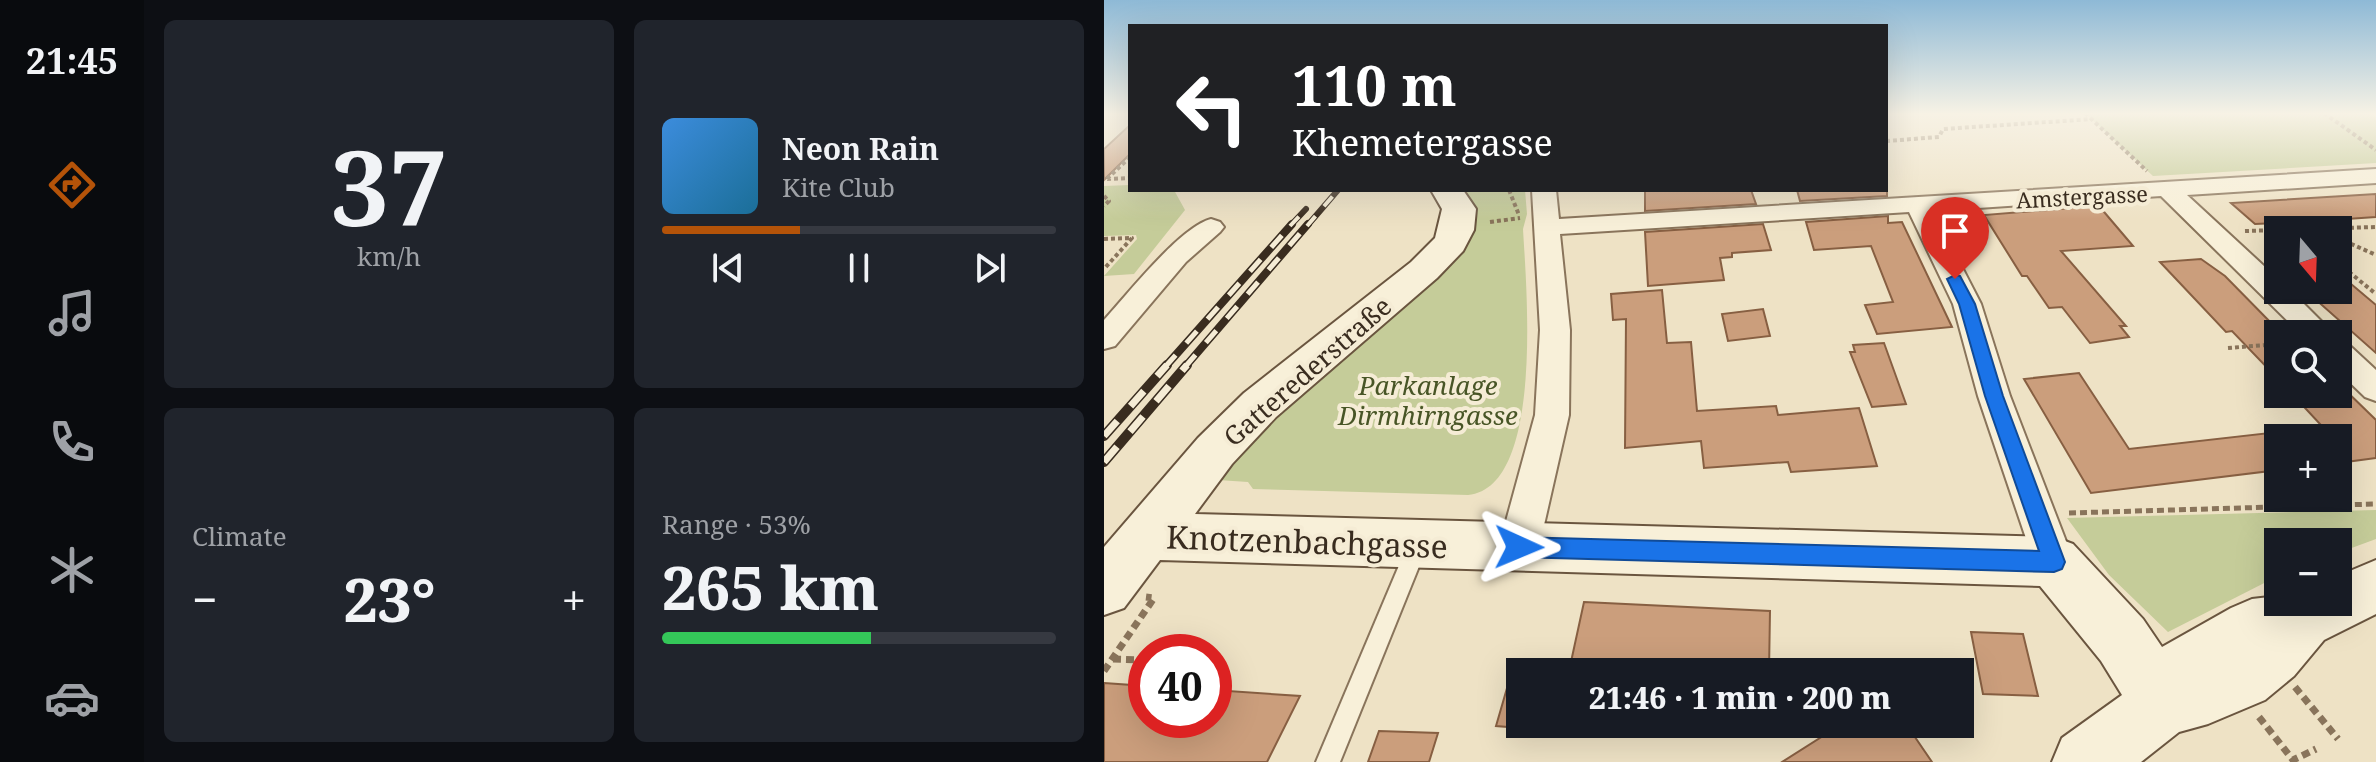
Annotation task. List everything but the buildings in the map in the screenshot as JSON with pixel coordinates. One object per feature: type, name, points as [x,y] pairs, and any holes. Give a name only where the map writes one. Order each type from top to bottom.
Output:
[{"type":"street","name":"Amstergasse","points":[[1532,222],[1918,205],[2376,176]]},
{"type":"street","points":[[2169,191],[2304,320]]},
{"type":"street","name":"Gatterederstraße","points":[[1120,593],[1148,536],[1215,451],[1260,405],[1439,255],[1457,230],[1459,219],[1455,200],[1449,192]]},
{"type":"street","points":[[1519,547],[1552,415],[1555,330],[1532,222],[1543,192]]},
{"type":"street","points":[[1918,205],[1967,304],[1994,396],[2045,537],[2122,640],[2164,704]]},
{"type":"street","points":[[1104,339],[1177,256],[1211,227]]},
{"type":"street","points":[[2352,366],[2376,389]]},
{"type":"street","name":"Knotzenbachgasse","points":[[1148,536],[1519,547],[2045,537]]},
{"type":"street","points":[[2086,762],[2164,704],[2210,694],[2247,677],[2280,651],[2303,620],[2376,586]]},
{"type":"lane","points":[[1328,762],[1419,544]]},
{"type":"path","points":[[2124,149],[2169,191]]},
{"type":"path","points":[[1106,179],[1128,159]]},
{"type":"path","points":[[1106,179],[1128,178]]},
{"type":"path","points":[[1510,192],[1532,222]]},
{"type":"path","points":[[1104,196],[1109,201],[1104,206]]},
{"type":"path","points":[[1490,222],[1532,222]]},
{"type":"path","points":[[2352,228],[2376,227]]},
{"type":"path","points":[[2213,233],[2264,231]]},
{"type":"path","points":[[1104,239],[1132,238],[1104,269]]},
{"type":"path","points":[[2352,244],[2376,255]]},
{"type":"path","points":[[2352,274],[2376,294]]},
{"type":"path","points":[[2228,348],[2264,345]]},
{"type":"path","points":[[2045,537],[2376,504]]},
{"type":"path","points":[[1104,671],[1154,598],[1120,593]]},
{"type":"path","points":[[1112,659],[1128,659]]},
{"type":"path","points":[[2291,683],[2338,739]]},
{"type":"path","points":[[2253,710],[2293,760],[2316,749]]},
{"type":"green space","points":[[2123,149],[2376,149],[2376,163],[2153,176]]},
{"type":"green space","points":[[1128,185],[1128,192],[1175,192],[1185,210],[1134,274],[1104,276],[1137,239],[1136,235],[1104,236],[1104,186]]},
{"type":"green space","name":"Parkanlage Dirmhirngasse","points":[[1464,192],[1525,192],[1526,380],[1520,422],[1510,458],[1493,484],[1468,495],[1253,489],[1248,482],[1218,480],[1225,467],[1472,216],[1470,200]]},
{"type":"green space","points":[[2376,510],[2376,539],[2352,548],[2352,528],[2264,528],[2264,583],[2168,632],[2109,575],[2067,518],[2352,512]]},
{"type":"railway","points":[[1307,226],[1336,192]]},
{"type":"railway","points":[[1290,226],[1306,209]]},
{"type":"railway","points":[[1165,367],[1292,224]]},
{"type":"railway","points":[[1185,367],[1308,224]]},
{"type":"railway","points":[[1104,436],[1167,365]]},
{"type":"railway","points":[[1104,462],[1187,365]]},
{"type":"route","points":[[1519,547],[2054,562],[1994,396],[1967,304],[1955,279]]}]
